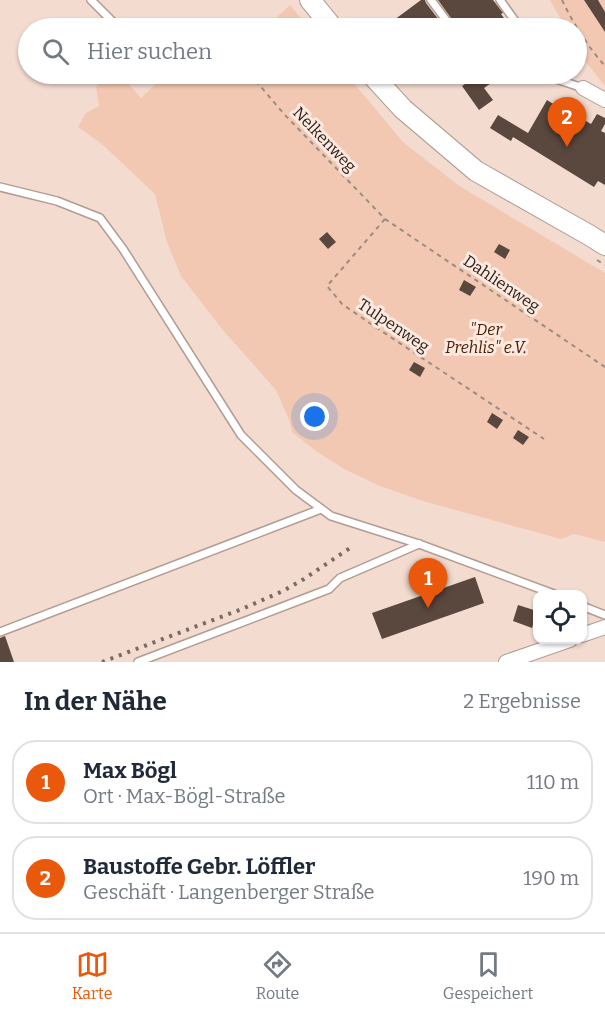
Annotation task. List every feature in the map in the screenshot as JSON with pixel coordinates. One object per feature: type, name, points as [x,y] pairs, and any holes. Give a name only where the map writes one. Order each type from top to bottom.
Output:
[{"type":"main road","points":[[310,0],[325,18]]},
{"type":"main road","points":[[380,84],[404,109],[476,171],[605,245]]},
{"type":"street","points":[[583,88],[605,100]]},
{"type":"street","points":[[587,633],[605,627]]},
{"type":"street","points":[[506,662],[556,644]]},
{"type":"lane","points":[[91,0],[109,18]]},
{"type":"lane","points":[[431,0],[444,18]]},
{"type":"lane","points":[[500,0],[513,18]]},
{"type":"lane","points":[[571,84],[583,88]]},
{"type":"lane","points":[[0,187],[57,201],[100,218],[123,249],[241,435],[296,490],[331,516],[419,544],[543,590]]},
{"type":"lane","points":[[0,632],[321,508]]},
{"type":"lane","points":[[138,662],[329,590],[340,578],[419,544]]},
{"type":"lane","points":[[587,608],[605,615]]},
{"type":"path","points":[[562,0],[571,18]]},
{"type":"path","points":[[587,42],[605,66]]},
{"type":"path","name":"Nelkenweg","points":[[258,84],[386,219]]},
{"type":"path","name":"Tulpenweg","points":[[386,219],[326,284],[342,304],[370,324],[544,439]]},
{"type":"path","name":"Dahlienweg","points":[[386,219],[605,367]]},
{"type":"green space","points":[[550,0],[605,0],[605,86],[587,63],[587,18],[560,18]]},
{"type":"green space","points":[[290,5],[301,18],[276,18]]},
{"type":"green space","name":"\"Der Prehlis\" e.V.","points":[[99,84],[129,84],[141,98],[156,84],[354,84],[403,142],[458,185],[605,273],[605,542],[574,534],[561,539],[423,501],[380,486],[344,469],[292,432],[276,390],[222,329],[181,276],[167,242],[155,194],[102,144],[78,127],[86,113],[99,106],[96,87]]},
{"type":"building","points":[[421,0],[425,0],[437,18],[397,18]]},
{"type":"building","points":[[438,0],[493,0],[503,13],[501,14],[504,18],[451,18]]},
{"type":"building","points":[[584,0],[598,0],[605,12],[605,32]]},
{"type":"building","points":[[490,84],[484,88],[493,100],[479,110],[462,86]]},
{"type":"building","points":[[547,100],[591,124],[597,114],[605,118],[601,131],[605,133],[605,185],[598,181],[594,187],[513,137],[511,141],[490,128],[498,115],[528,133]]},
{"type":"building","points":[[327,232],[336,242],[328,249],[319,239]]},
{"type":"building","points":[[499,244],[510,250],[505,259],[494,252]]},
{"type":"building","points":[[464,280],[476,287],[470,296],[459,290]]},
{"type":"building","points":[[414,362],[425,368],[420,377],[409,370]]},
{"type":"building","points":[[492,413],[503,420],[497,429],[487,422]]},
{"type":"building","points":[[518,430],[529,437],[523,445],[513,438]]},
{"type":"building","points":[[475,577],[484,603],[382,639],[372,613]]},
{"type":"building","points":[[518,605],[533,610],[532,628],[513,621]]},
{"type":"building","points":[[5,636],[14,662],[0,662],[0,638]]},
{"type":"railway","points":[[102,662],[283,591],[353,546]]},
{"type":"place","name":"Baustoffe Gebr. Löffler","points":[[567,147]]},
{"type":"place","name":"Max Bögl","points":[[428,608]]}]
